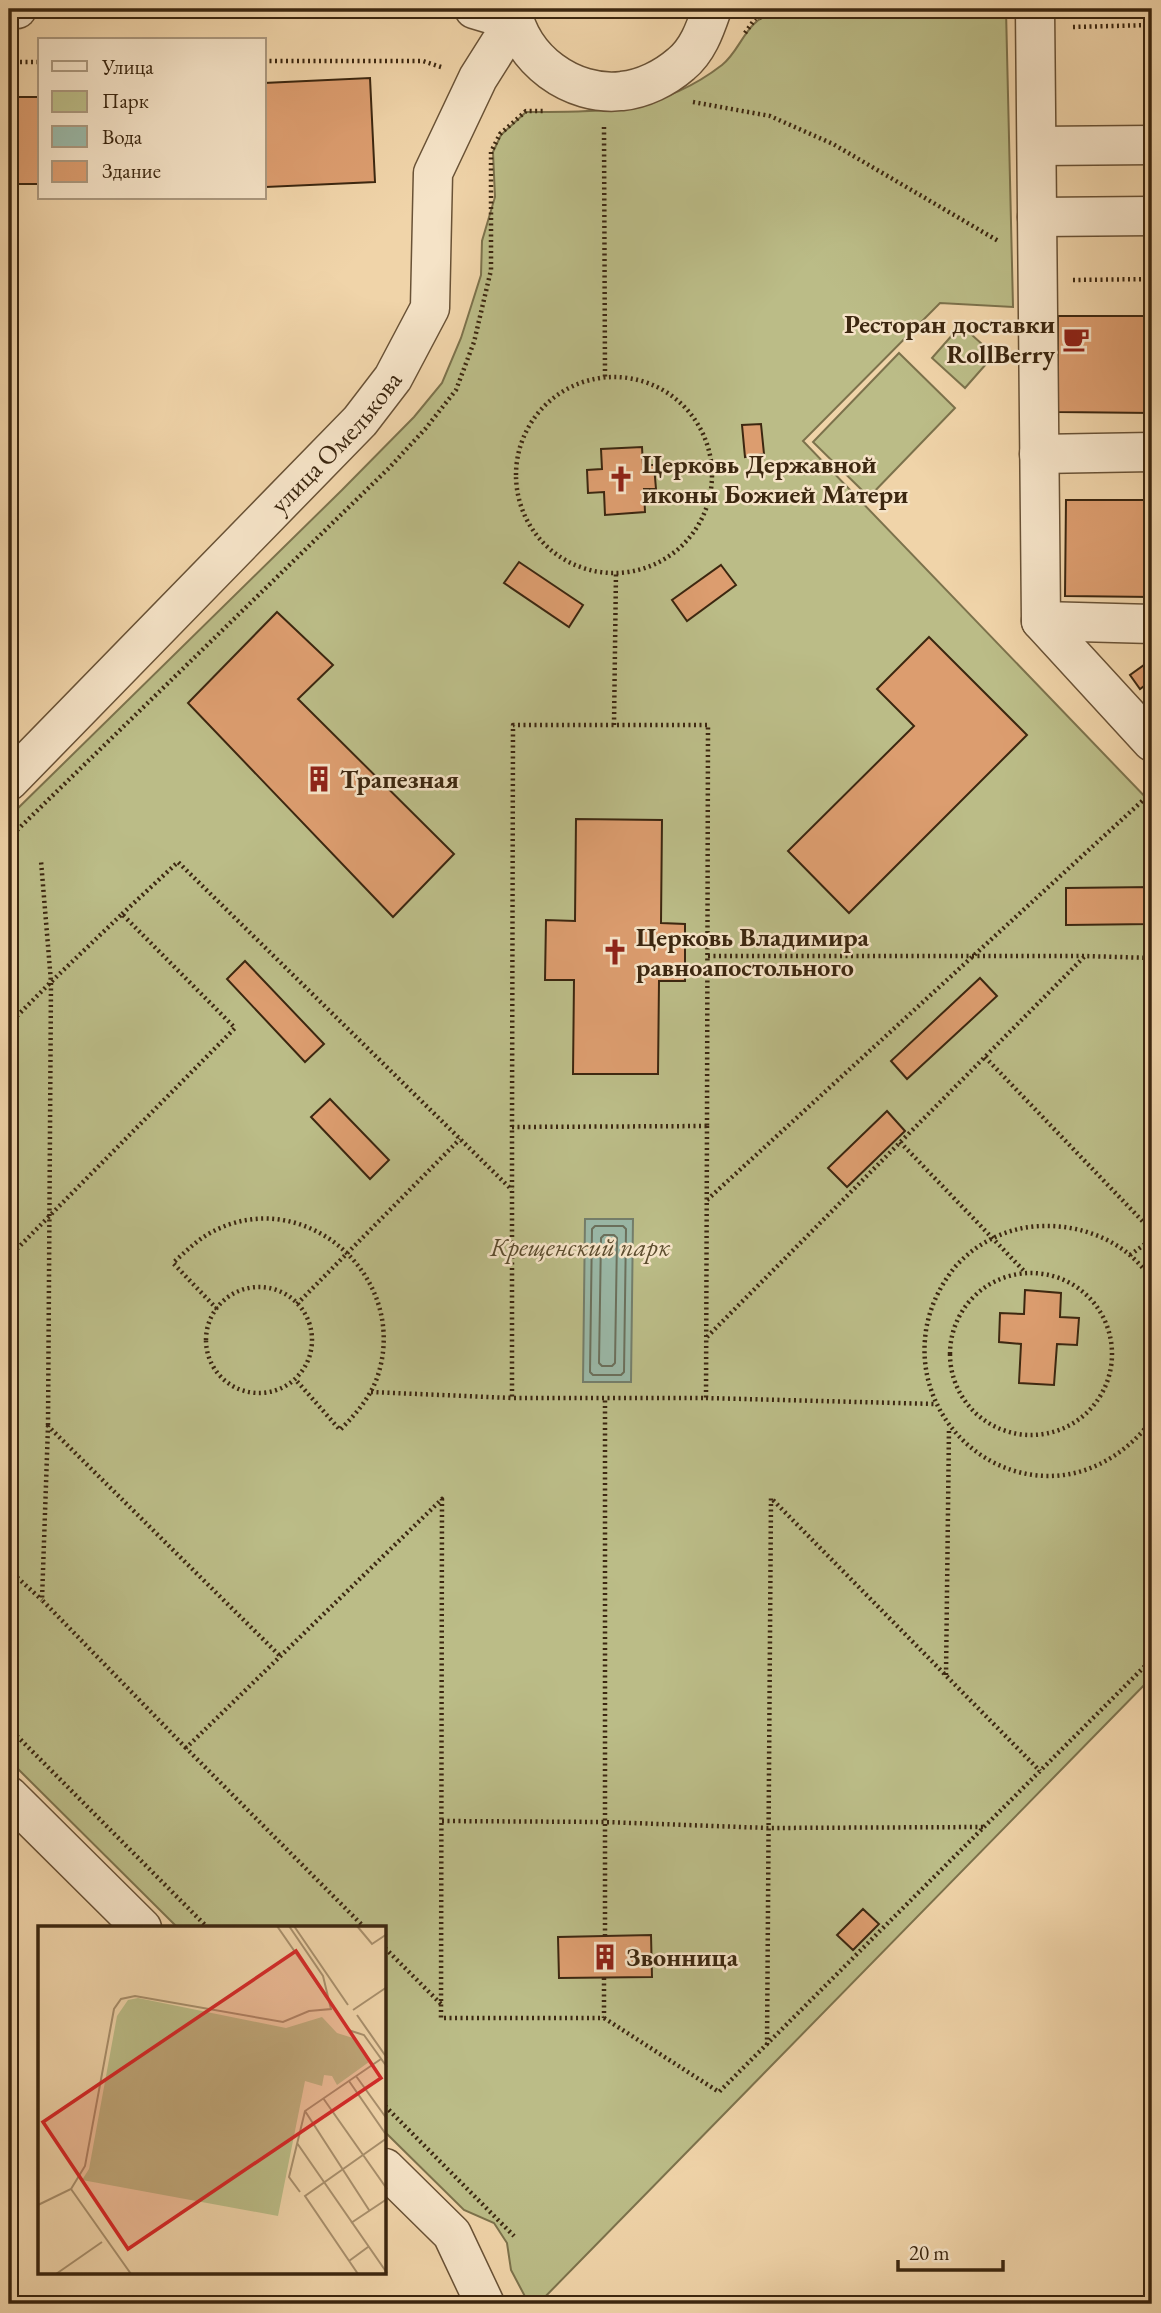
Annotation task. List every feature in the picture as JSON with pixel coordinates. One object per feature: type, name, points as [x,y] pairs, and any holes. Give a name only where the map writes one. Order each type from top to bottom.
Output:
[{"type":"street","points":[[9,9],[17,9]]},
{"type":"street","points":[[474,9],[513,15],[530,52],[556,75],[588,89],[622,91],[654,82],[682,64],[702,37],[712,9]]},
{"type":"street","name":"улица Омелькова","points":[[9,781],[351,430],[393,378],[430,307],[433,173],[478,78],[513,15]]},
{"type":"street","points":[[1035,15],[1041,621],[1152,741]]},
{"type":"street","points":[[1037,146],[1152,145]]},
{"type":"street","points":[[1037,217],[1152,216]]},
{"type":"street","points":[[1039,454],[1152,452]]},
{"type":"street","points":[[1041,621],[1152,624]]},
{"type":"street","points":[[9,1796],[140,1926]]},
{"type":"street","points":[[387,2170],[452,2234],[485,2304]]},
{"type":"path","points":[[1035,15],[1052,27],[1152,25]]},
{"type":"path","points":[[266,61],[423,61],[478,78]]},
{"type":"path","points":[[9,62],[38,62]]},
{"type":"path","points":[[682,104],[695,102],[770,116],[833,144],[1037,272],[1152,279]]},
{"type":"path","points":[[604,115],[605,377]]},
{"type":"path","points":[[605,377],[628,377],[651,383],[672,395],[689,411],[702,431],[710,453],[712,477],[709,500],[700,522],[686,541],[668,556],[647,567],[624,573],[600,572],[557,554],[540,538],[527,519],[519,496],[516,473],[519,449],[542,408],[560,393],[582,382],[605,377]]},
{"type":"path","points":[[614,725],[617,572]]},
{"type":"path","points":[[512,1398],[513,725],[708,725],[706,1398]]},
{"type":"path","points":[[707,1200],[1152,792]]},
{"type":"path","points":[[41,861],[51,982],[48,1426],[42,1601]]},
{"type":"path","points":[[9,1024],[178,862],[512,1190]]},
{"type":"path","points":[[9,1257],[235,1028],[122,914]]},
{"type":"path","points":[[708,956],[1152,958]]},
{"type":"path","points":[[707,1338],[1085,956]]},
{"type":"path","points":[[985,1057],[1152,1231]]},
{"type":"path","points":[[512,1127],[707,1126]]},
{"type":"path","points":[[297,1304],[460,1139]]},
{"type":"path","points":[[900,1142],[1026,1272],[1047,1273],[1067,1280],[1084,1292],[1099,1308],[1108,1327],[1112,1348],[1111,1369],[1104,1390],[1093,1407],[1076,1422],[1058,1431],[1037,1435],[1016,1434],[995,1428],[978,1416],[964,1400],[954,1381],[950,1360],[951,1339],[958,1318],[970,1301],[986,1286],[1005,1277],[1026,1272]]},
{"type":"path","points":[[217,1309],[173,1264],[191,1246],[212,1232],[235,1223],[259,1219],[285,1221],[308,1227],[330,1238],[348,1253],[365,1273],[376,1295],[383,1319],[384,1344],[380,1369],[371,1392],[358,1412],[340,1430],[295,1379]]},
{"type":"path","points":[[1152,1281],[1130,1255],[1109,1240],[1084,1230],[1059,1225],[1033,1226],[1007,1232],[962,1259],[946,1279],[933,1302],[923,1353],[926,1379],[935,1404],[948,1426],[967,1446],[988,1460],[1012,1470],[1038,1475],[1065,1475],[1090,1468],[1113,1457],[1135,1441],[1152,1420]]},
{"type":"path","points":[[1130,1255],[1152,1239]]},
{"type":"path","points":[[252,1288],[276,1291],[297,1304],[307,1318],[311,1333],[311,1350],[295,1379],[281,1388],[265,1393],[249,1393],[233,1387],[220,1377],[211,1363],[206,1347],[212,1315],[222,1302],[236,1293],[252,1288]]},
{"type":"path","points":[[371,1392],[512,1398],[706,1398],[935,1404]]},
{"type":"path","points":[[605,1398],[605,1936]]},
{"type":"path","points":[[48,1426],[280,1656]]},
{"type":"path","points":[[946,1675],[948,1426]]},
{"type":"path","points":[[766,2045],[771,1498],[1040,1771]]},
{"type":"path","points":[[186,1748],[442,1499],[441,2018],[604,2018],[719,2092],[1152,1658]]},
{"type":"path","points":[[9,1570],[363,1926]]},
{"type":"path","points":[[9,1728],[206,1926]]},
{"type":"path","points":[[442,1821],[605,1822],[768,1828],[984,1827]]},
{"type":"path","points":[[387,1950],[441,2004]]},
{"type":"path","points":[[604,1978],[604,2018]]},
{"type":"path","points":[[387,2108],[514,2236]]},
{"type":"green space","name":"Крещенский парк","points":[[790,9],[1006,10],[1013,307],[940,303],[803,441],[1152,804],[1152,1677],[538,2304],[529,2304],[511,2270],[507,2243],[494,2223],[464,2210],[387,2134],[387,1926],[176,1926],[9,1760],[9,817],[342,490],[414,417],[442,383],[461,338],[481,275],[482,241],[495,197],[493,152],[501,135],[526,112],[605,110],[653,101],[676,93],[722,65],[750,28],[758,20]]},
{"type":"green space","points":[[961,325],[994,355],[965,388],[932,358]]},
{"type":"green space","points":[[899,353],[955,408],[869,497],[813,442]]},
{"type":"water","points":[[585,1219],[633,1219],[631,1382],[583,1382]]},
{"type":"building","points":[[370,78],[375,182],[266,187],[266,83]]},
{"type":"building","points":[[14,97],[38,97],[38,184],[14,184]]},
{"type":"building","points":[[1058,316],[1152,316],[1152,413],[1058,412]]},
{"type":"building","points":[[761,424],[764,454],[745,457],[742,425]]},
{"type":"building","name":"Церковь Державной иконы Божией Матери","points":[[642,447],[643,465],[654,465],[656,489],[644,489],[645,512],[605,515],[604,492],[588,493],[587,470],[602,469],[601,449]]},
{"type":"building","points":[[1066,500],[1152,500],[1152,597],[1065,596]]},
{"type":"building","points":[[519,562],[583,605],[569,627],[504,583]]},
{"type":"building","points":[[721,565],[736,585],[687,621],[672,600]]},
{"type":"building","name":"Трапезная","points":[[277,612],[333,665],[298,699],[454,854],[393,917],[188,703]]},
{"type":"building","points":[[929,637],[1027,735],[849,913],[788,851],[914,726],[877,689]]},
{"type":"building","points":[[1151,660],[1152,680],[1140,689],[1130,675]]},
{"type":"building","name":"Церковь Владимира равноапостольного","points":[[576,819],[662,820],[661,923],[685,924],[685,981],[659,981],[658,1074],[573,1074],[574,980],[545,980],[546,920],[575,921]]},
{"type":"building","points":[[1152,887],[1152,924],[1066,925],[1066,888]]},
{"type":"building","points":[[245,961],[324,1044],[305,1062],[227,979]]},
{"type":"building","points":[[980,978],[997,996],[907,1079],[891,1061]]},
{"type":"building","points":[[330,1099],[389,1160],[370,1179],[311,1117]]},
{"type":"building","points":[[887,1111],[905,1131],[847,1187],[828,1168]]},
{"type":"building","points":[[1025,1290],[1061,1293],[1060,1317],[1079,1318],[1077,1345],[1057,1344],[1054,1385],[1019,1383],[1021,1344],[999,1342],[1000,1313],[1024,1314]]},
{"type":"building","points":[[863,1909],[879,1924],[853,1950],[837,1935]]},
{"type":"building","name":"Звонница","points":[[651,1935],[652,1977],[559,1978],[558,1937]]},
{"type":"place","name":"Ресторан доставки RollBerry","points":[[1076,339]]},
{"type":"place","name":"Церковь Державной иконы Божией Матери","points":[[621,479]]},
{"type":"place","name":"Трапезная","points":[[319,779]]},
{"type":"place","name":"Церковь Владимира равноапостольного","points":[[615,952]]},
{"type":"place","name":"Звонница","points":[[605,1957]]}]
